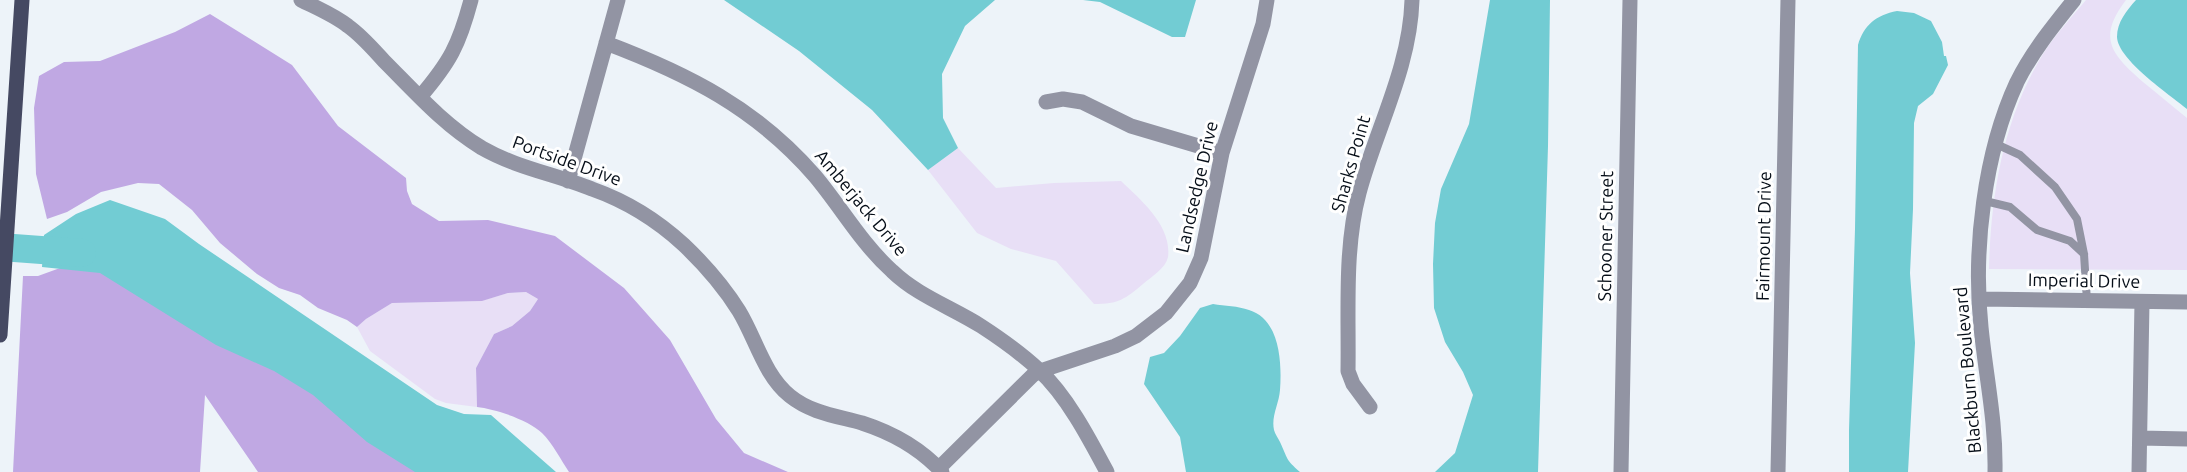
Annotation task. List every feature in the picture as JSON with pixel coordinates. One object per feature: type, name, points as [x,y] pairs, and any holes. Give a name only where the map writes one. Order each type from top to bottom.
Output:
[{"type":"main road","points":[[0,335],[22,0]]},
{"type":"street","points":[[420,97],[455,51],[471,0]]},
{"type":"street","points":[[568,181],[618,0]]},
{"type":"street","name":"Landsedge Drive","points":[[940,470],[1027,381],[1040,371],[1126,342],[1156,322],[1176,303],[1190,283],[1201,258],[1222,153],[1263,24],[1267,0]]},
{"type":"street","name":"Sharks Point","points":[[1370,407],[1353,384],[1348,371],[1350,252],[1359,195],[1408,40],[1412,0]]},
{"type":"street","name":"Schooner Street","points":[[1621,472],[1630,0]]},
{"type":"street","name":"Fairmount Drive","points":[[1778,472],[1788,0]]},
{"type":"street","name":"Blackburn Boulevard","points":[[1995,472],[1994,415],[1981,327],[1981,232],[1985,201],[1996,144],[2005,112],[2018,81],[2036,50],[2074,0]]},
{"type":"street","name":"Portside Drive","points":[[309,2],[357,33],[450,126],[499,157],[609,196],[645,215],[665,229],[696,257],[729,295],[740,312],[770,373],[790,397],[817,411],[893,435],[914,447],[940,470]]},
{"type":"street","name":"Amberjack Drive","points":[[606,43],[674,69],[737,106],[765,128],[812,173],[864,242],[893,273],[920,293],[980,326],[1040,371],[1068,406],[1107,472]]},
{"type":"street","points":[[1046,102],[1064,99],[1082,102],[1131,126],[1222,153]]},
{"type":"street","name":"Imperial Drive","points":[[1980,299],[2187,302]]},
{"type":"street","points":[[2139,472],[2142,302]]},
{"type":"street","points":[[2140,438],[2187,439]]},
{"type":"lane","points":[[1996,144],[2020,155],[2055,187],[2077,219],[2084,254],[2087,301]]},
{"type":"lane","points":[[1985,201],[2010,207],[2037,230],[2070,241],[2084,254]]},
{"type":"shaded area","points":[[2086,0],[2126,0],[2117,13],[2110,35],[2116,54],[2143,82],[2187,118],[2187,270],[1989,269],[1996,185],[2018,104],[2043,54]]},
{"type":"shaded area","points":[[210,14],[292,65],[338,126],[406,178],[407,191],[412,204],[439,221],[488,220],[555,236],[624,288],[670,340],[716,419],[744,453],[788,472],[569,472],[550,442],[536,428],[511,416],[477,407],[476,368],[494,334],[512,326],[530,311],[538,299],[526,292],[508,293],[482,301],[392,303],[357,327],[347,320],[318,308],[300,295],[279,288],[257,274],[220,243],[192,210],[159,184],[138,183],[101,192],[67,212],[47,219],[36,174],[34,108],[39,76],[64,62],[100,61],[175,32]]},
{"type":"shaded area","points":[[958,148],[996,188],[1121,181],[1146,205],[1160,224],[1168,246],[1167,261],[1158,272],[1126,297],[1116,302],[1094,304],[1056,261],[1011,249],[977,233],[928,170]]},
{"type":"shaded area","points":[[60,268],[110,268],[242,346],[437,472],[258,472],[205,395],[200,472],[13,472],[23,276],[38,276]]},
{"type":"shaded area","points":[[526,292],[538,299],[530,311],[512,326],[494,334],[476,368],[477,407],[446,403],[435,399],[370,351],[357,327],[392,303],[481,301],[508,293]]},
{"type":"water","points":[[724,0],[995,0],[965,26],[942,74],[943,118],[958,148],[928,170],[872,110],[799,51]]},
{"type":"water","points":[[1083,0],[1196,0],[1185,37],[1172,37],[1100,2]]},
{"type":"water","points":[[1490,0],[1550,0],[1538,472],[1435,472],[1455,453],[1473,395],[1463,372],[1445,342],[1434,308],[1433,264],[1435,223],[1441,189],[1469,124]]},
{"type":"water","points":[[2136,0],[2187,0],[2187,109],[2135,66],[2120,46],[2117,37],[2119,26],[2126,12]]},
{"type":"water","points":[[1897,11],[1914,13],[1931,21],[1942,42],[1948,65],[1933,94],[1918,106],[1914,123],[1910,273],[1915,343],[1908,472],[1849,472],[1858,45],[1872,22],[1883,15]]},
{"type":"water","points":[[110,200],[165,219],[437,405],[464,414],[491,415],[556,472],[415,472],[367,442],[313,395],[274,371],[216,345],[100,273],[42,267],[44,235],[76,214]]},
{"type":"water","points":[[1213,304],[1249,310],[1267,322],[1273,332],[1277,343],[1281,379],[1274,430],[1287,458],[1300,472],[1186,472],[1180,437],[1144,384],[1150,357],[1164,353],[1180,336],[1200,308]]},
{"type":"waterway","points":[[0,247],[82,253]]}]
